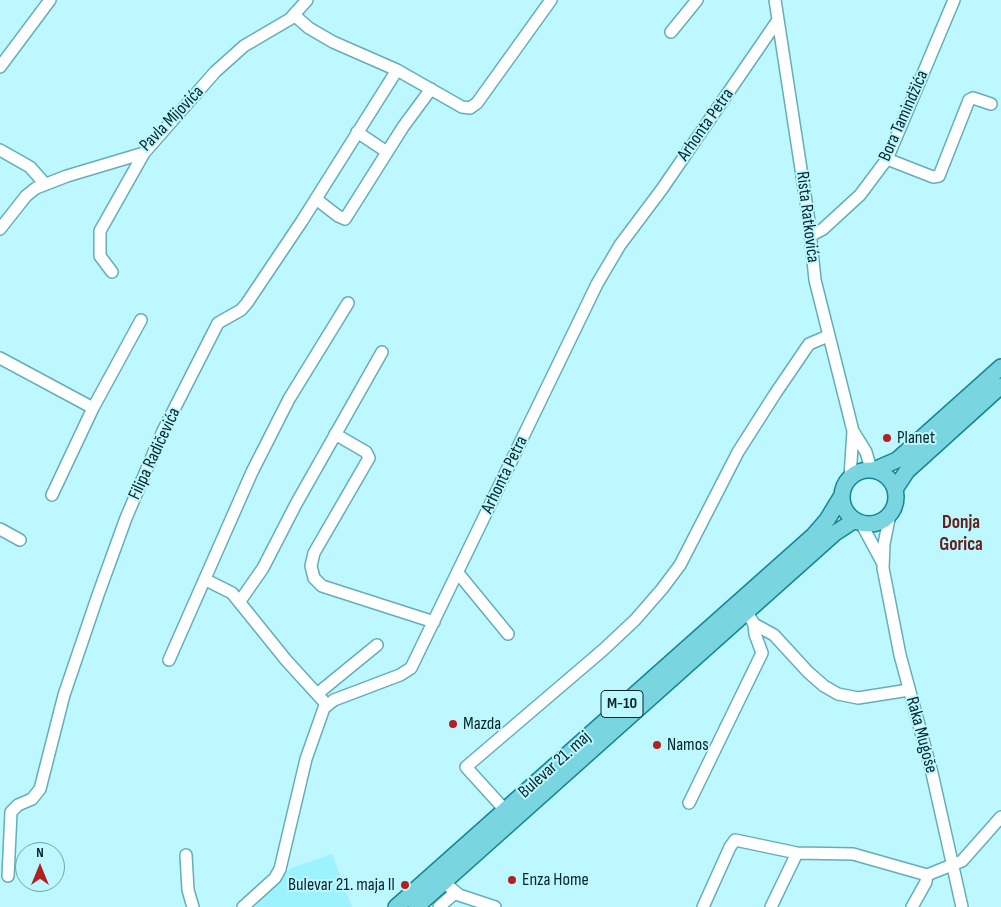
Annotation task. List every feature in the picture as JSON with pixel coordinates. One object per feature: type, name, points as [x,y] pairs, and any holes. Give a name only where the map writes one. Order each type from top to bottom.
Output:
[{"type":"main road","points":[[850,477],[863,470],[873,470],[897,460],[1001,367]]},
{"type":"main road","points":[[895,489],[907,471],[1001,386]]},
{"type":"main road","points":[[873,470],[887,477],[895,489],[895,502],[890,514]]},
{"type":"main road","name":"Bulevar 21. maj","points":[[396,907],[814,535],[827,520],[850,477]]},
{"type":"main road","points":[[841,497],[845,510],[858,521]]},
{"type":"main road","name":"Bulevar 21. maj","points":[[416,907],[449,887],[750,618],[838,530],[858,521],[874,523],[890,514]]},
{"type":"street","points":[[1,64],[50,0]]},
{"type":"street","name":"Pavla Mijovića","points":[[0,229],[26,196],[45,184],[144,153],[215,72],[244,46],[294,15],[307,0]]},
{"type":"street","points":[[294,15],[310,28],[333,42],[397,70],[462,107],[474,106],[551,0]]},
{"type":"street","points":[[671,32],[697,0]]},
{"type":"street","name":"Rista Ratkovića","points":[[775,0],[814,273],[828,336],[853,431],[866,452],[873,470]]},
{"type":"street","name":"Bora Tamindžića","points":[[810,236],[823,229],[860,195],[887,159],[954,0]]},
{"type":"street","name":"Arhonta Petra","points":[[327,705],[354,690],[407,672],[415,662],[597,284],[620,245],[662,189],[778,20]]},
{"type":"street","name":"Filipa Radičevića","points":[[8,876],[11,812],[18,805],[32,799],[40,789],[64,695],[98,595],[126,518],[164,431],[218,323],[241,310],[247,303],[316,199],[397,70]]},
{"type":"street","points":[[316,199],[338,216],[345,219],[387,152],[431,89]]},
{"type":"street","points":[[887,159],[933,178],[939,176],[970,100],[973,98],[991,104]]},
{"type":"street","points":[[358,132],[387,152]]},
{"type":"street","points":[[0,150],[30,167],[45,184]]},
{"type":"street","points":[[112,272],[100,256],[100,231],[144,153]]},
{"type":"street","points":[[169,660],[206,580],[252,472],[289,399],[348,303]]},
{"type":"street","points":[[52,495],[93,408],[141,320]]},
{"type":"street","points":[[505,810],[466,767],[603,650],[635,620],[662,590],[680,565],[738,452],[769,402],[809,344],[828,336]]},
{"type":"street","points":[[240,601],[263,568],[335,434],[382,352]]},
{"type":"street","points":[[0,358],[93,408]]},
{"type":"street","name":"Rista Ratkovića","points":[[850,477],[853,431]]},
{"type":"street","points":[[335,434],[366,452],[369,458],[314,553],[311,566],[314,578],[322,586],[434,622]]},
{"type":"street","name":"Raka Mugoše","points":[[882,562],[890,514]]},
{"type":"street","name":"Raka Mugoše","points":[[858,521],[882,562],[909,690],[954,865],[962,907]]},
{"type":"street","points":[[0,529],[20,540]]},
{"type":"street","points":[[458,573],[508,634]]},
{"type":"street","points":[[206,580],[232,593],[240,601],[254,622],[327,705],[309,750],[280,869],[275,878],[243,907]]},
{"type":"street","points":[[750,618],[774,635],[808,672],[824,686],[838,694],[858,698],[909,690]]},
{"type":"street","points":[[689,803],[761,656],[762,649],[750,618]]},
{"type":"street","points":[[317,694],[377,645]]},
{"type":"street","points":[[703,907],[732,842],[736,840],[797,853],[853,854],[928,874],[954,865],[966,858],[1001,816]]},
{"type":"street","points":[[771,907],[797,853]]},
{"type":"street","points":[[186,855],[188,890],[193,907]]},
{"type":"street","points":[[912,907],[926,882],[928,874]]},
{"type":"street","points":[[439,907],[449,887],[495,907]]},
{"type":"shaded area","points":[[332,854],[352,907],[251,907],[269,892],[289,869]]},
{"type":"place","name":"Planet","points":[[887,438]]},
{"type":"place","name":"Mazda","points":[[453,724]]},
{"type":"place","name":"Namos","points":[[657,745]]},
{"type":"place","name":"Enza Home","points":[[512,880]]},
{"type":"place","name":"Bulevar 21. maja II","points":[[405,885]]},
{"type":"district","name":"Donja Gorica","points":[[961,534]]}]
